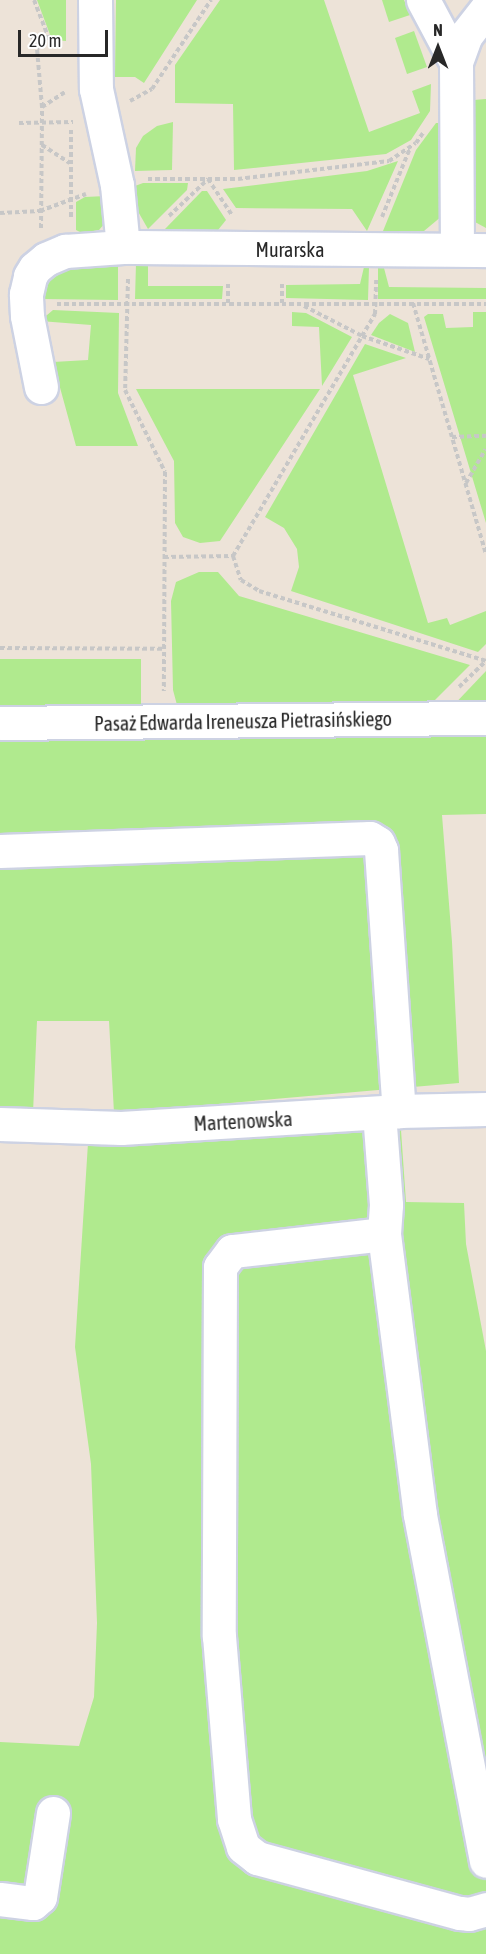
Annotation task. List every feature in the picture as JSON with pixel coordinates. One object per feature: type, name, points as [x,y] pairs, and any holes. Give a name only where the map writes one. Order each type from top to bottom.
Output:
[{"type":"street","points":[[95,0],[94,63],[126,247]]},
{"type":"street","name":"Murarska","points":[[42,261],[71,250],[126,247],[471,249],[456,62],[423,0]]},
{"type":"street","points":[[456,62],[466,35],[486,9]]},
{"type":"street","points":[[41,387],[26,304],[30,276],[42,261]]},
{"type":"street","name":"Pasaż Edwarda Ireneusza Pietrasińskiego","points":[[0,723],[486,718]]},
{"type":"street","points":[[0,852],[370,838],[378,843],[382,861],[389,1112],[384,1234],[420,1515],[486,1861]]},
{"type":"street","name":"Martenowska","points":[[0,1124],[121,1128],[389,1112],[486,1109]]},
{"type":"street","points":[[384,1234],[232,1251],[220,1267],[219,1636],[234,1819],[243,1847],[264,1860],[460,1913],[470,1914],[486,1909]]},
{"type":"street","points":[[0,1899],[33,1903],[40,1897],[52,1813]]},
{"type":"path","points":[[34,0],[51,44],[38,47]]},
{"type":"path","points":[[19,123],[71,123],[102,114],[152,89],[211,0]]},
{"type":"path","points":[[31,35],[38,47],[42,107],[40,211],[42,261]]},
{"type":"path","points":[[42,107],[71,88]]},
{"type":"path","points":[[0,213],[40,211],[144,178],[238,179],[389,161],[416,143],[437,113],[458,103]]},
{"type":"path","points":[[42,145],[71,163]]},
{"type":"path","points":[[208,179],[233,216]]},
{"type":"path","points":[[126,247],[128,304],[125,390],[165,472],[164,722]]},
{"type":"path","points":[[228,284],[228,305]]},
{"type":"path","points":[[282,284],[282,305]]},
{"type":"path","points":[[413,303],[486,552]]},
{"type":"path","points":[[26,304],[486,304]]},
{"type":"path","points":[[303,305],[362,336],[429,359]]},
{"type":"path","points":[[376,305],[375,314],[233,556],[241,580],[259,591],[486,661]]},
{"type":"path","points":[[452,436],[486,436]]},
{"type":"path","points":[[465,483],[480,464],[486,449]]},
{"type":"path","points":[[164,557],[233,556]]},
{"type":"path","points":[[0,648],[164,649]]},
{"type":"green space","points":[[37,0],[66,0],[66,41],[52,40]]},
{"type":"green space","points":[[116,0],[197,0],[144,83],[135,77],[115,77]]},
{"type":"green space","points":[[220,0],[324,0],[369,132],[420,113],[412,91],[431,84],[430,111],[411,140],[386,154],[234,170],[233,104],[175,103],[175,65]]},
{"type":"green space","points":[[382,0],[404,0],[410,15],[389,22]]},
{"type":"green space","points":[[414,31],[427,67],[407,74],[395,38]]},
{"type":"green space","points":[[486,99],[486,228],[475,222],[470,205],[474,100]]},
{"type":"green space","points":[[173,122],[172,170],[135,171],[136,148],[143,136],[157,126]]},
{"type":"green space","points":[[436,123],[446,123],[442,216],[424,231],[383,231],[416,150]]},
{"type":"green space","points":[[398,161],[367,231],[352,209],[236,208],[223,189],[367,171]]},
{"type":"green space","points":[[143,183],[188,183],[187,190],[148,229],[136,208],[135,186]]},
{"type":"green space","points":[[202,191],[207,191],[226,220],[218,230],[165,229]]},
{"type":"green space","points":[[106,196],[110,217],[99,230],[82,233],[76,230],[76,202],[85,197]]},
{"type":"green space","points":[[118,261],[118,300],[42,299],[48,282],[67,267]]},
{"type":"green space","points":[[136,263],[148,263],[148,286],[223,286],[222,299],[135,299]]},
{"type":"green space","points":[[364,267],[369,267],[368,300],[286,298],[286,285],[360,284]]},
{"type":"green space","points":[[378,268],[384,268],[389,287],[486,288],[486,299],[378,299]]},
{"type":"green space","points":[[53,310],[119,313],[118,393],[138,446],[76,446],[53,362],[88,360],[91,325],[40,321]]},
{"type":"green space","points":[[292,312],[306,313],[352,337],[322,386],[319,327],[292,326]]},
{"type":"green space","points":[[473,312],[486,312],[486,523],[424,317],[428,314],[443,314],[446,328],[473,327]]},
{"type":"green space","points":[[390,314],[408,323],[415,352],[371,335],[379,323]]},
{"type":"green space","points":[[365,344],[406,358],[353,375],[428,623],[447,618],[450,625],[486,611],[486,644],[478,652],[291,591],[299,567],[297,549],[284,528],[265,517]]},
{"type":"green space","points":[[136,389],[320,389],[220,541],[200,543],[183,537],[175,523],[174,461]]},
{"type":"green space","points":[[199,572],[218,572],[239,596],[470,665],[432,703],[177,705],[173,690],[171,601],[176,582]]},
{"type":"green space","points":[[0,659],[141,659],[141,715],[0,715]]},
{"type":"green space","points":[[486,671],[486,710],[448,711]]},
{"type":"green space","points":[[486,733],[486,814],[442,815],[452,942],[459,1083],[114,1113],[109,1021],[37,1021],[33,1113],[0,1108],[0,740]]},
{"type":"green space","points":[[401,1130],[406,1202],[464,1203],[466,1244],[486,1351],[486,1954],[0,1954],[0,1742],[79,1746],[94,1697],[97,1623],[91,1464],[75,1347],[88,1143]]}]
